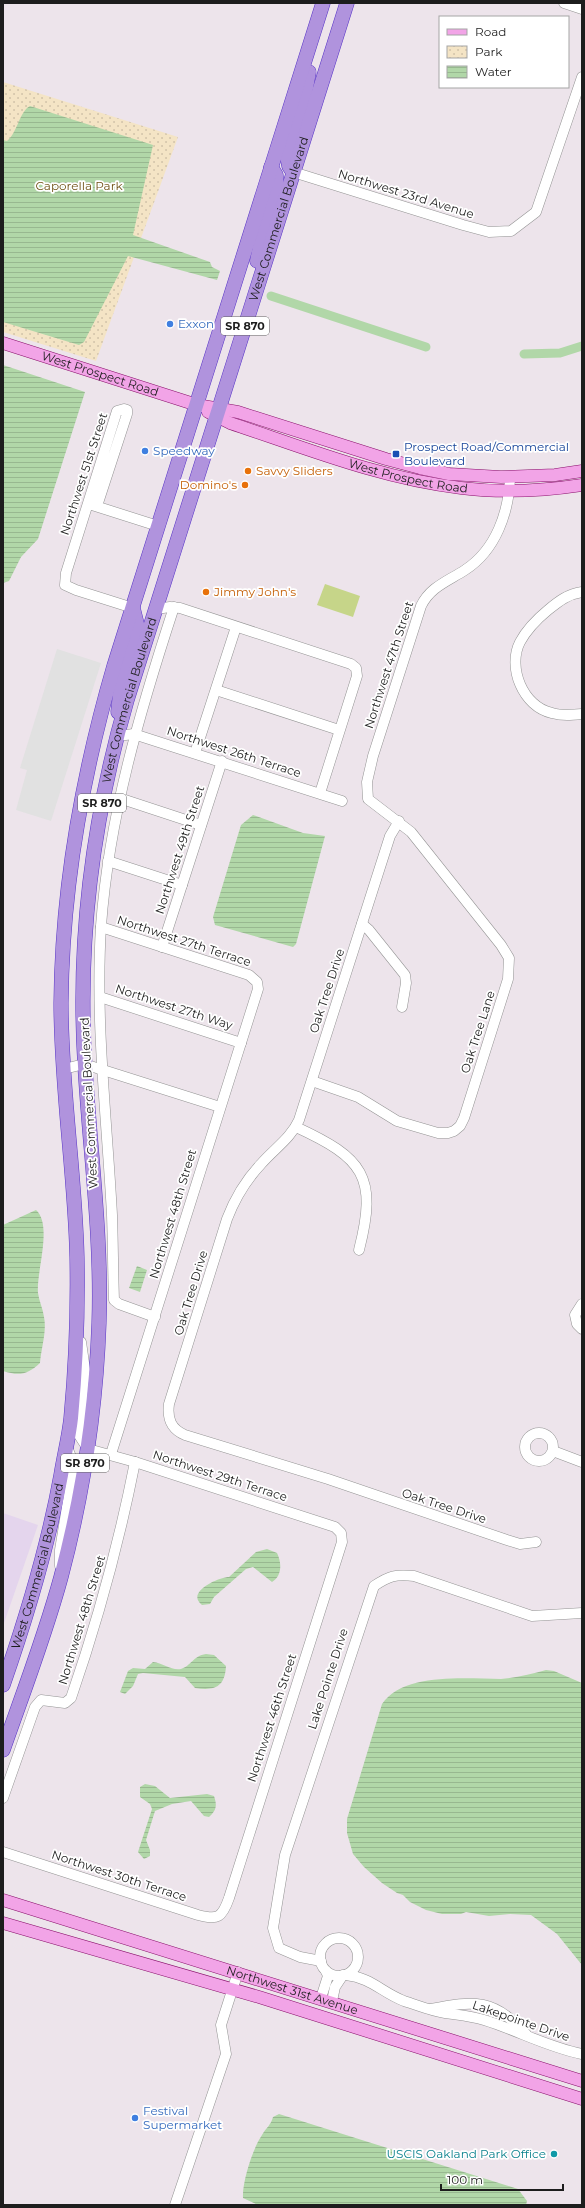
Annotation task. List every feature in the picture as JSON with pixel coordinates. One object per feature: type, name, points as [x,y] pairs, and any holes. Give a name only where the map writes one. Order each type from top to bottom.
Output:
[{"type":"highway","name":"West Commercial Boulevard","points":[[3,1685],[39,1573],[54,1514],[70,1423],[77,1318],[77,1256],[61,1004],[63,943],[73,844],[81,797],[96,730],[133,608],[323,3]]},
{"type":"highway","name":"West Commercial Boulevard","points":[[3,1750],[60,1578],[75,1517],[88,1449],[95,1389],[99,1321],[98,1253],[84,1064],[84,982],[89,896],[104,791],[117,736],[156,609],[346,3]]},
{"type":"highway","points":[[293,172],[286,160],[306,91],[309,74],[308,52]]},
{"type":"highway","points":[[254,297],[261,240],[277,188],[276,175],[272,167]]},
{"type":"highway","points":[[117,736],[119,694],[138,628],[133,608]]},
{"type":"main road","name":"West Prospect Road","points":[[3,343],[218,412],[244,428],[407,478],[460,488],[509,491],[582,485]]},
{"type":"main road","name":"West Prospect Road","points":[[218,412],[238,412],[408,465],[453,474],[510,477],[555,475],[582,471]]},
{"type":"main road","name":"Northwest 31st Avenue","points":[[3,1900],[326,1999],[582,2081]]},
{"type":"main road","name":"Northwest 31st Avenue","points":[[3,1923],[233,1989],[582,2099]]},
{"type":"street","points":[[564,3],[582,9]]},
{"type":"street","name":"Northwest 23rd Avenue","points":[[293,172],[489,232],[511,231],[536,212],[582,77]]},
{"type":"street","name":"Northwest 51st Street","points":[[93,505],[118,411],[124,409],[127,410],[127,414],[93,505],[66,573],[65,585],[76,590],[133,608]]},
{"type":"street","name":"Northwest 47th Street","points":[[399,821],[368,799],[367,782],[372,756],[421,606],[432,590],[473,564],[492,541],[503,521],[509,491],[510,477]]},
{"type":"street","points":[[93,505],[158,526]]},
{"type":"street","points":[[582,592],[564,597],[535,621],[520,643],[515,661],[517,680],[527,698],[537,706],[550,713],[582,714]]},
{"type":"street","points":[[156,609],[174,607],[351,664],[356,668],[357,676],[320,793]]},
{"type":"street","points":[[154,1317],[114,1300],[112,1216],[102,1069],[100,997],[101,927],[108,861],[119,798],[134,734],[174,607]]},
{"type":"street","points":[[195,753],[236,627]]},
{"type":"street","points":[[216,690],[339,730]]},
{"type":"street","name":"Northwest 26th Terrace","points":[[117,736],[134,734],[222,761],[342,801]]},
{"type":"street","name":"Northwest 49th Street","points":[[162,947],[222,761]]},
{"type":"street","points":[[119,798],[202,825]]},
{"type":"street","name":"Oak Tree Drive","points":[[399,821],[390,836],[296,1127],[254,1172],[240,1191],[231,1210],[169,1404],[170,1422],[175,1429],[185,1435],[328,1479],[500,1538],[520,1544],[536,1542]]},
{"type":"street","name":"Oak Tree Lane","points":[[312,1081],[355,1096],[397,1121],[435,1132],[451,1132],[460,1126],[464,1118],[508,980],[509,958],[501,945],[411,832],[399,821]]},
{"type":"street","points":[[108,861],[182,885]]},
{"type":"street","points":[[362,924],[368,928],[405,975],[406,983],[402,1007]]},
{"type":"street","name":"Northwest 27th Terrace","points":[[101,927],[249,975],[257,982]]},
{"type":"street","name":"Northwest 48th Street","points":[[111,1454],[258,989],[257,982]]},
{"type":"street","name":"Northwest 27th Way","points":[[100,997],[241,1043]]},
{"type":"street","points":[[64,1069],[84,1064],[220,1107]]},
{"type":"street","points":[[296,1127],[334,1147],[353,1162],[360,1172],[365,1186],[366,1208],[359,1250]]},
{"type":"street","points":[[582,1304],[575,1315],[577,1324],[582,1329]]},
{"type":"street","name":"West Commercial Boulevard","points":[[77,1318],[85,1370],[79,1435],[88,1449]]},
{"type":"street","name":"West Commercial Boulevard","points":[[60,1578],[60,1550],[74,1464],[66,1445]]},
{"type":"street","name":"Northwest 29th Terrace","points":[[88,1449],[111,1454],[335,1527],[341,1533]]},
{"type":"street","points":[[553,1452],[582,1462]]},
{"type":"street","name":"Northwest 48th Street","points":[[3,1798],[35,1707],[41,1700],[65,1702],[71,1698],[109,1581],[123,1522],[134,1462]]},
{"type":"street","name":"Northwest 46th Street","points":[[224,1910],[342,1542],[341,1533]]},
{"type":"street","name":"Lake Pointe Drive","points":[[321,1961],[300,1957],[279,1948],[272,1928],[285,1856],[368,1598],[374,1586],[387,1577],[401,1575],[414,1576],[532,1616],[582,1613]]},
{"type":"street","name":"Northwest 30th Terrace","points":[[3,1852],[198,1915],[216,1918],[224,1910]]},
{"type":"street","points":[[341,1938],[354,1945],[358,1956],[356,1965],[344,1975],[326,1999],[328,1976],[321,1961],[321,1952],[324,1946],[330,1941],[341,1938]]},
{"type":"street","points":[[356,1965],[366,1979],[391,1996],[428,2009],[461,2002],[487,2005],[511,2018],[528,2037]]},
{"type":"street","points":[[326,1971],[333,1975],[344,1975],[366,1979]]},
{"type":"street","points":[[175,2205],[226,2054],[222,2025],[238,1972]]},
{"type":"street","name":"Lakepointe Drive","points":[[428,2009],[444,2013],[468,2015],[550,2046],[582,2054]]},
{"type":"shaded area","points":[[325,584],[360,596],[353,617],[317,605]]},
{"type":"shaded area","points":[[57,649],[101,663],[51,821],[16,810],[27,770],[20,768]]},
{"type":"shaded area","points":[[3,1513],[38,1525],[3,1626]]},
{"type":"green space","name":"Caporella Park","points":[[3,82],[178,137],[96,361],[3,332]]},
{"type":"water","name":"Caporella Park","points":[[30,106],[153,145],[133,235],[210,262],[212,267],[220,271],[217,280],[128,256],[84,342],[79,345],[3,322],[3,140],[7,141],[11,137],[23,113]]},
{"type":"water","points":[[3,365],[85,392],[38,539],[21,557],[9,581],[3,583]]},
{"type":"water","points":[[253,815],[303,833],[325,836],[296,944],[293,947],[215,925],[213,917],[241,825]]},
{"type":"water","points":[[36,1210],[41,1217],[44,1237],[38,1293],[45,1322],[44,1334],[40,1363],[27,1372],[14,1374],[3,1371],[3,1225]]},
{"type":"water","points":[[137,1266],[147,1270],[140,1292],[129,1288]]},
{"type":"water","points":[[267,1549],[277,1553],[280,1561],[278,1576],[272,1582],[253,1567],[246,1569],[214,1597],[210,1604],[202,1605],[198,1600],[200,1590],[205,1586],[212,1582],[229,1577],[256,1552]]},
{"type":"water","points":[[206,1654],[214,1655],[226,1666],[224,1679],[218,1686],[208,1689],[195,1688],[185,1677],[143,1673],[138,1674],[133,1686],[125,1694],[120,1692],[128,1671],[133,1668],[145,1669],[153,1662],[174,1669],[181,1669],[198,1657]]},
{"type":"water","points":[[546,1670],[554,1671],[582,1683],[582,1965],[557,1934],[531,1915],[510,1914],[489,1916],[466,1912],[461,1914],[442,1914],[426,1910],[410,1902],[403,1895],[397,1893],[382,1883],[364,1867],[353,1854],[347,1833],[347,1819],[382,1704],[392,1694],[405,1687],[420,1682],[454,1678],[501,1679],[524,1676]]},
{"type":"water","points":[[145,1784],[155,1786],[170,1798],[207,1794],[214,1796],[216,1805],[214,1812],[209,1817],[204,1816],[191,1801],[172,1804],[155,1811],[146,1840],[150,1850],[150,1856],[144,1859],[138,1852],[152,1809],[150,1804],[140,1797],[140,1787]]},
{"type":"water","points":[[279,2114],[518,2189],[527,2201],[526,2205],[258,2205],[243,2198],[246,2174],[259,2141],[273,2117]]},
{"type":"waterway","points":[[271,296],[426,347]]},
{"type":"waterway","points":[[524,354],[560,353],[582,346]]},
{"type":"place","name":"Exxon","points":[[170,324]]},
{"type":"place","name":"Speedway","points":[[145,451]]},
{"type":"place","name":"Prospect Road/Commercial Boulevard","points":[[396,454]]},
{"type":"place","name":"Savvy Sliders","points":[[248,471]]},
{"type":"place","name":"Domino's","points":[[245,485]]},
{"type":"place","name":"Jimmy John's","points":[[206,592]]},
{"type":"place","name":"Festival Supermarket","points":[[135,2118]]},
{"type":"place","name":"USCIS Oakland Park Office","points":[[554,2154]]}]
